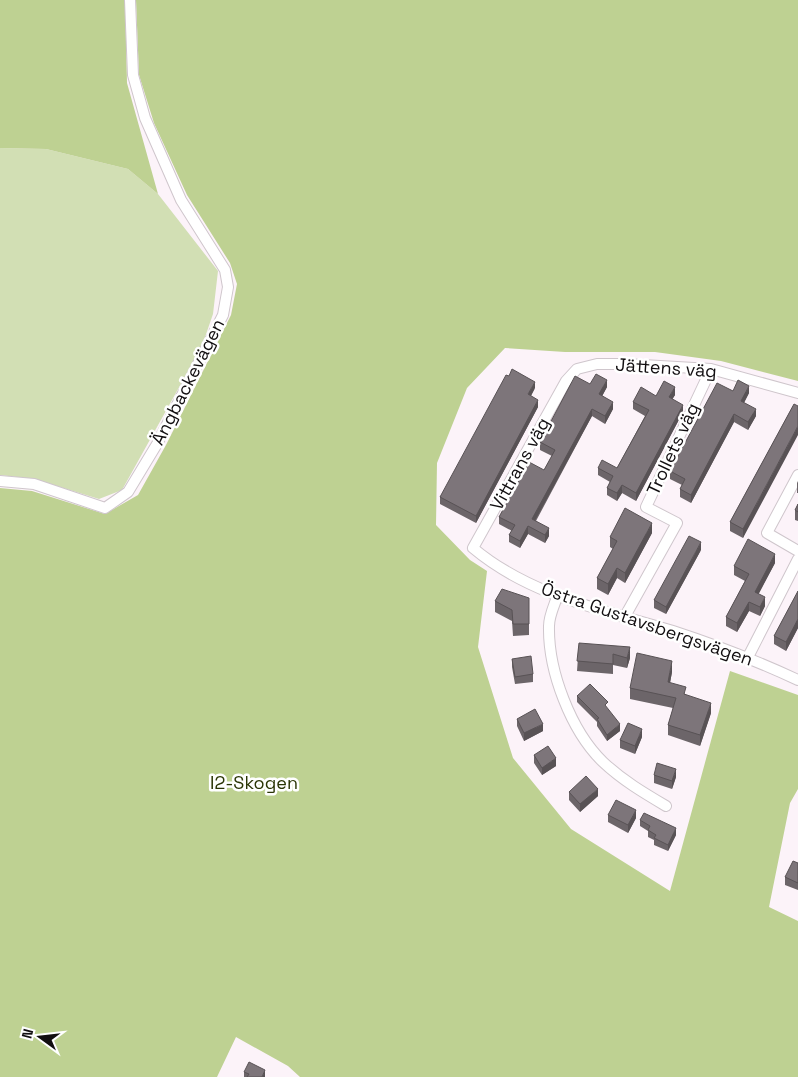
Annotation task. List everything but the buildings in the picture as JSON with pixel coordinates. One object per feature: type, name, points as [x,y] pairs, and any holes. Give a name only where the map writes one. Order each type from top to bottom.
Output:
[{"type":"street","name":"Ängbackevägen","points":[[0,481],[34,484],[105,508],[128,492],[157,444],[223,314],[228,287],[224,270],[181,200],[144,118],[133,75],[130,0]]},
{"type":"street","name":"Jättens väg","points":[[566,381],[576,369],[598,364],[711,369],[798,394]]},
{"type":"street","name":"Trollets väg","points":[[624,618],[677,523],[646,507],[711,369]]},
{"type":"street","name":"Vittrans väg","points":[[474,548],[566,381]]},
{"type":"street","points":[[798,475],[767,533],[798,551]]},
{"type":"street","name":"Östra Gustavsbergsvägen","points":[[474,548],[489,561],[557,597],[672,631],[748,657],[798,680]]},
{"type":"street","points":[[748,657],[798,559]]},
{"type":"street","points":[[557,597],[550,622],[550,652],[565,705],[602,761],[634,787],[666,806]]},
{"type":"green space","points":[[0,0],[125,0],[127,83],[158,194],[128,169],[46,149],[0,148]]},
{"type":"green space","name":"I2-Skogen","points":[[136,0],[798,0],[798,381],[721,361],[655,352],[565,352],[505,348],[467,388],[437,463],[436,525],[470,560],[487,571],[478,647],[513,758],[571,829],[670,891],[730,671],[798,695],[798,789],[790,803],[769,907],[798,921],[798,1077],[300,1077],[288,1066],[236,1037],[217,1077],[0,1077],[0,488],[32,491],[105,514],[138,495],[166,445],[231,315],[237,284],[230,263],[187,195],[154,123],[139,75]]},
{"type":"green space","points":[[0,148],[46,149],[128,169],[158,194],[218,271],[213,314],[202,346],[122,490],[99,499],[34,479],[0,475]]}]
